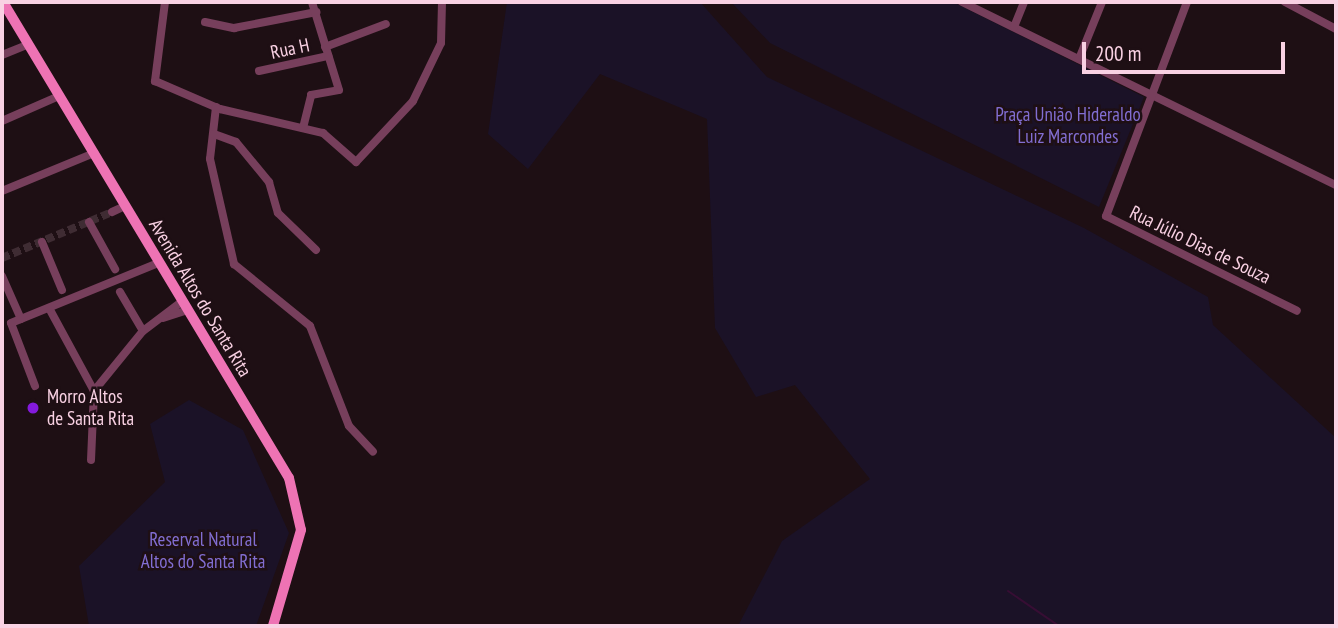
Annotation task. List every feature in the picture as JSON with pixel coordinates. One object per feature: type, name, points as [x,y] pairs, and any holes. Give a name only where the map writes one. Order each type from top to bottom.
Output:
[{"type":"street","name":"Avenida Altos do Santa Rita","points":[[3,2],[158,263],[177,310],[265,433],[299,506],[301,530],[273,626]]},
{"type":"street","points":[[165,2],[153,78],[216,107],[323,133],[356,162],[412,101],[442,43],[442,2]]},
{"type":"street","points":[[303,128],[311,95],[339,90],[312,2]]},
{"type":"street","points":[[962,2],[1336,185]]},
{"type":"street","points":[[1014,27],[1024,2]]},
{"type":"street","points":[[1079,60],[1102,2]]},
{"type":"street","name":"Rua Júlio Dias de Souza","points":[[1187,2],[1106,216],[1297,311]]},
{"type":"street","points":[[1285,2],[1336,29]]},
{"type":"street","points":[[205,22],[234,28],[316,12]]},
{"type":"street","name":"Rua H","points":[[259,71],[327,52],[386,24]]},
{"type":"street","points":[[2,55],[27,45]]},
{"type":"street","points":[[2,121],[59,96]]},
{"type":"street","points":[[216,107],[213,179],[234,264],[310,326],[349,426],[373,452]]},
{"type":"street","points":[[214,134],[236,142],[269,182],[278,213],[316,250]]},
{"type":"street","points":[[2,191],[94,153]]},
{"type":"street","points":[[112,212],[125,206]]},
{"type":"street","points":[[89,222],[115,269]]},
{"type":"street","points":[[42,242],[62,290]]},
{"type":"street","points":[[35,386],[10,329],[21,319],[158,263]]},
{"type":"street","points":[[2,276],[21,319]]},
{"type":"street","points":[[120,292],[143,331]]},
{"type":"street","points":[[49,308],[94,391],[91,460]]},
{"type":"street","points":[[94,391],[143,331],[177,310]]},
{"type":"green space","points":[[507,2],[700,2],[767,77],[1084,228],[1208,297],[1213,325],[1336,438],[1336,626],[738,626],[782,541],[870,479],[795,385],[756,397],[715,328],[707,119],[600,74],[528,169],[488,134]]},
{"type":"green space","name":"Praça União Hideraldo Luiz Marcondes","points":[[731,2],[953,2],[1144,97],[1099,207],[770,43]]},
{"type":"green space","name":"Reserval Natural Altos do Santa Rita","points":[[189,400],[243,430],[289,533],[256,626],[89,626],[79,566],[165,482],[150,424]]},
{"type":"waterway","points":[[1008,591],[1059,626]]},
{"type":"tunnel","points":[[2,258],[112,212]]},
{"type":"place","name":"Morro Altos de Santa Rita","points":[[33,408]]}]
